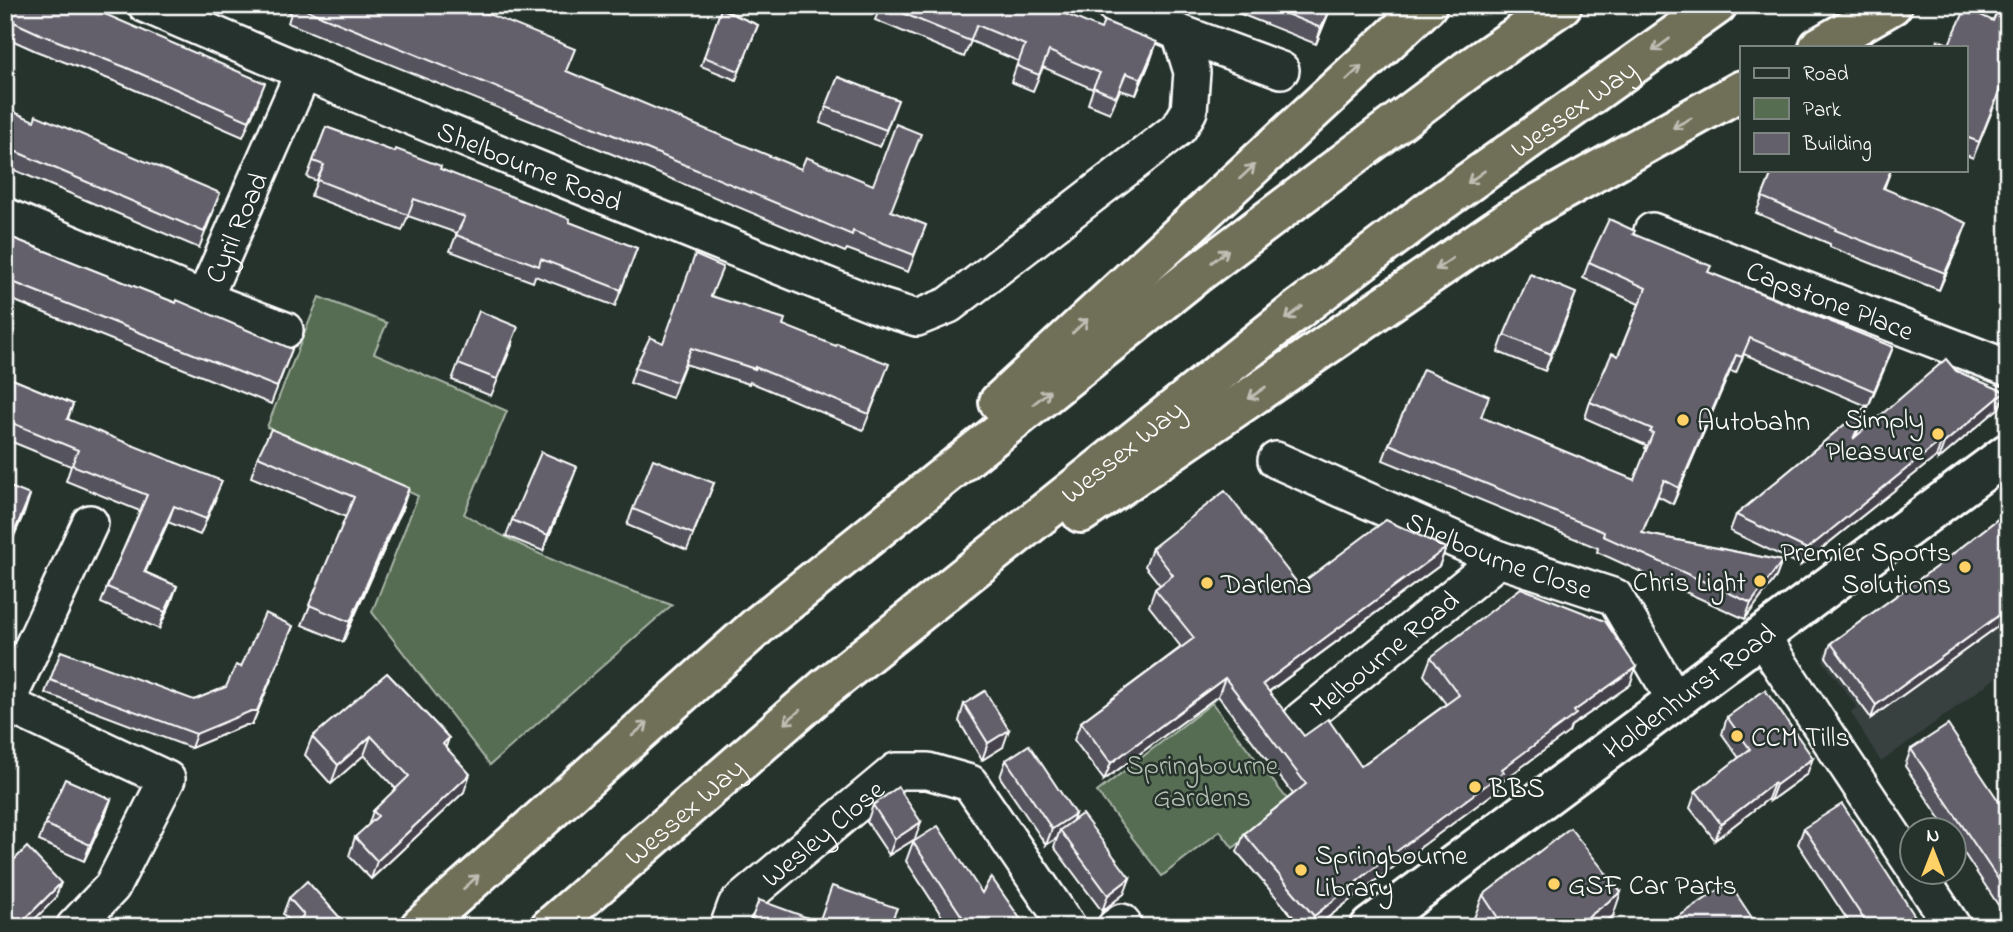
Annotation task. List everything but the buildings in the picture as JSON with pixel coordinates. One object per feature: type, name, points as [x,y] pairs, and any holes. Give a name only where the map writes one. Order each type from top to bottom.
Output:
[{"type":"highway","points":[[420,927],[761,623],[1427,5]]},
{"type":"highway","points":[[761,623],[1195,275],[1466,71],[1562,5]]},
{"type":"highway","name":"Wessex Way","points":[[550,927],[825,688],[1295,312],[1431,209],[1717,5]]},
{"type":"highway","points":[[1821,46],[1892,5]]},
{"type":"highway","points":[[825,688],[1511,219],[1740,91]]},
{"type":"street","name":"Shelbourne Road","points":[[146,5],[303,73],[869,303],[917,318],[948,305],[1179,128],[1189,111],[1192,72],[1180,33]]},
{"type":"street","points":[[1114,5],[1180,33],[1281,70]]},
{"type":"street","name":"Cyril Road","points":[[5,216],[204,299],[303,73]]},
{"type":"street","name":"Capstone Place","points":[[1652,231],[2008,368]]},
{"type":"street","points":[[204,299],[285,330]]},
{"type":"street","name":"Holdenhurst Road","points":[[1395,919],[1675,700],[2008,453]]},
{"type":"street","name":"Shelbourne Close","points":[[1276,460],[1499,559],[1615,597],[1675,700]]},
{"type":"street","points":[[74,927],[112,887],[167,779],[6,703],[90,523]]},
{"type":"street","name":"Melbourne Road","points":[[1302,719],[1499,559]]},
{"type":"street","points":[[1761,636],[1898,843]]},
{"type":"street","name":"Wesley Close","points":[[728,927],[736,905],[896,771],[928,771],[970,783],[1068,927]]},
{"type":"street","points":[[1926,886],[1953,927]]},
{"type":"shaded area","points":[[2008,519],[2008,669],[1881,762],[1851,712],[1857,707],[1823,661],[1824,652]]},
{"type":"green space","points":[[319,297],[387,323],[374,353],[507,411],[464,514],[566,566],[672,605],[490,765],[372,612],[418,496],[267,427]]},
{"type":"green space","name":"Springbourne Gardens","points":[[1212,703],[1291,804],[1233,848],[1220,831],[1162,876],[1097,792]]},
{"type":"place","name":"Autobahn","points":[[1683,420]]},
{"type":"place","name":"Simply Pleasure","points":[[1938,434]]},
{"type":"place","name":"Premier Sports Solutions","points":[[1965,567]]},
{"type":"place","name":"Chris Light","points":[[1760,581]]},
{"type":"place","name":"Darlena","points":[[1207,583]]},
{"type":"place","name":"CCM Tills","points":[[1737,736]]},
{"type":"place","name":"BBS","points":[[1475,787]]},
{"type":"place","name":"Springbourne Library","points":[[1301,870]]},
{"type":"place","name":"GSF Car Parts","points":[[1554,884]]}]
